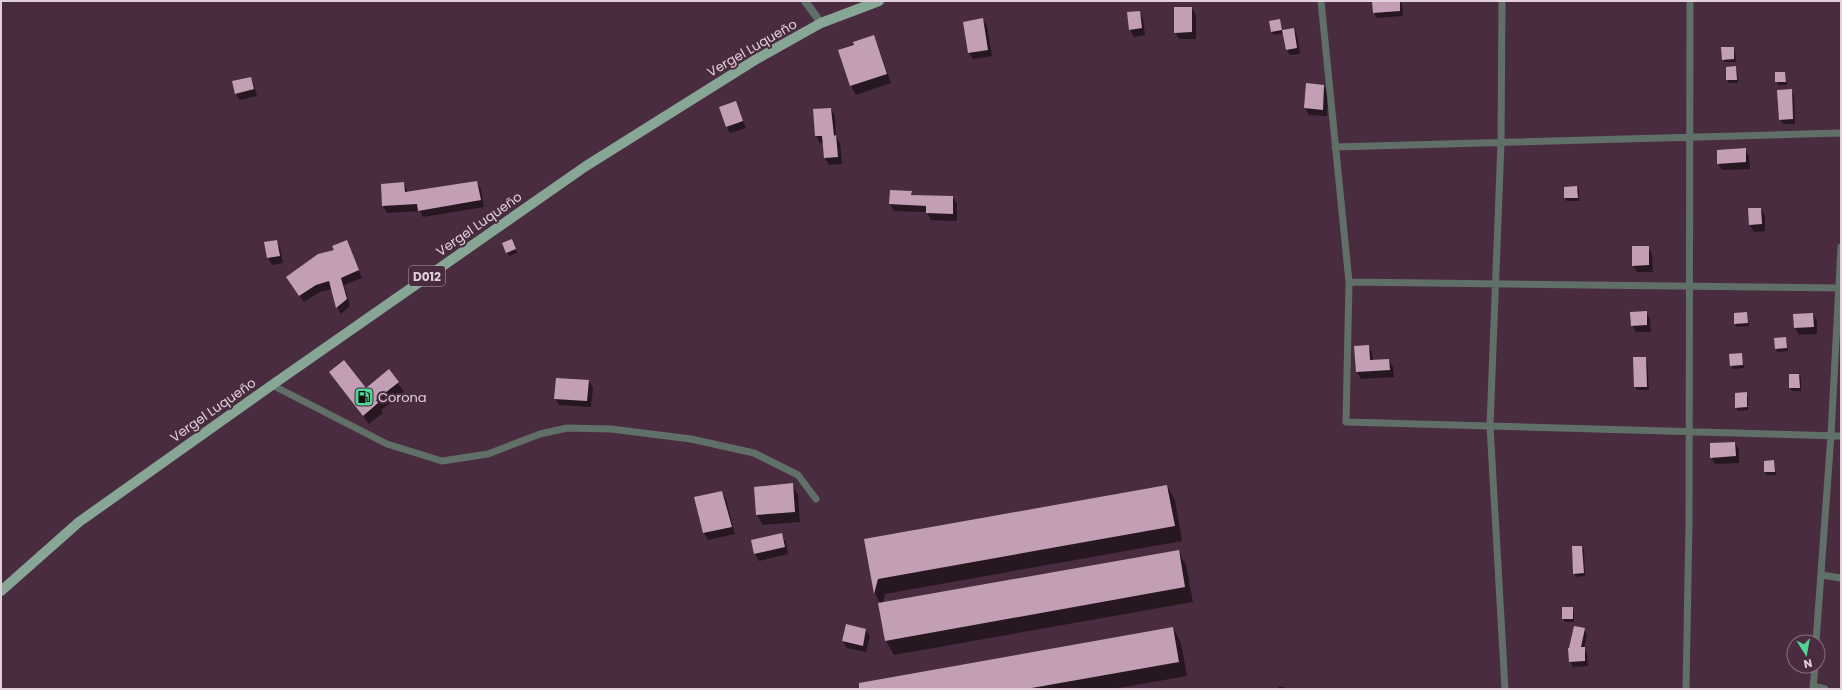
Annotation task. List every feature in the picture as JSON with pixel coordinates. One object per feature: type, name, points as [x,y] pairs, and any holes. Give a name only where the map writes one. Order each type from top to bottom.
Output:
[{"type":"main road","name":"Vergel Luqueño","points":[[1,591],[79,522],[272,384],[586,166],[743,68],[821,23],[879,1]]},
{"type":"street","points":[[805,1],[821,23]]},
{"type":"lane","points":[[1321,1],[1348,282],[1346,422],[1841,436]]},
{"type":"lane","points":[[1502,1],[1501,143],[1490,426],[1505,689]]},
{"type":"lane","points":[[1686,689],[1689,431],[1690,1]]},
{"type":"lane","points":[[1335,147],[1841,133]]},
{"type":"lane","points":[[1817,634],[1831,435],[1841,247]]},
{"type":"lane","points":[[1348,282],[1840,288]]},
{"type":"lane","points":[[272,384],[387,444],[442,461],[488,454],[540,434],[567,428],[611,429],[691,439],[754,453],[798,475],[816,499]]},
{"type":"lane","points":[[1821,575],[1841,578]]},
{"type":"lane","points":[[1814,674],[1813,688],[1825,689]]},
{"type":"building","points":[[1372,1],[1400,1],[1400,11],[1373,13]]},
{"type":"building","points":[[1174,7],[1192,7],[1192,32],[1174,33]]},
{"type":"building","points":[[1140,11],[1142,28],[1129,30],[1127,12]]},
{"type":"building","points":[[983,18],[988,50],[968,53],[963,22]]},
{"type":"building","points":[[1280,19],[1282,30],[1271,32],[1269,21]]},
{"type":"building","points":[[1294,28],[1297,48],[1286,50],[1282,30]]},
{"type":"building","points":[[874,35],[887,74],[850,86],[838,50],[854,45],[853,42]]},
{"type":"building","points":[[1721,47],[1734,47],[1734,59],[1722,60]]},
{"type":"building","points":[[1736,66],[1737,80],[1726,80],[1726,67]]},
{"type":"building","points":[[1775,72],[1785,72],[1786,82],[1775,82]]},
{"type":"building","points":[[251,77],[254,89],[235,94],[232,81]]},
{"type":"building","points":[[1306,83],[1324,85],[1323,110],[1304,108]]},
{"type":"building","points":[[1792,89],[1793,119],[1779,120],[1777,90]]},
{"type":"building","points":[[736,101],[743,121],[726,127],[719,107]]},
{"type":"building","points":[[831,108],[838,157],[824,158],[822,136],[815,136],[813,109]]},
{"type":"building","points":[[1746,148],[1746,162],[1717,164],[1717,150]]},
{"type":"building","points":[[477,181],[481,200],[418,211],[417,204],[382,206],[381,184],[404,182],[405,192]]},
{"type":"building","points":[[1577,186],[1578,198],[1564,198],[1564,187]]},
{"type":"building","points":[[890,190],[912,191],[911,195],[953,196],[953,214],[926,213],[926,206],[889,204]]},
{"type":"building","points":[[1748,208],[1761,208],[1762,224],[1749,225]]},
{"type":"building","points":[[512,239],[516,249],[506,253],[502,243]]},
{"type":"building","points":[[277,240],[280,256],[267,258],[264,242]]},
{"type":"building","points":[[347,240],[359,270],[341,278],[347,299],[336,308],[329,281],[316,285],[299,296],[286,277],[318,254],[334,250],[332,246]]},
{"type":"building","points":[[1632,246],[1649,246],[1649,265],[1632,266]]},
{"type":"building","points":[[1647,311],[1647,325],[1631,326],[1630,312]]},
{"type":"building","points":[[1747,312],[1748,323],[1734,324],[1734,313]]},
{"type":"building","points":[[1813,313],[1814,327],[1794,328],[1793,314]]},
{"type":"building","points":[[1786,337],[1787,348],[1775,349],[1774,338]]},
{"type":"building","points":[[1369,345],[1370,360],[1389,359],[1390,370],[1356,372],[1354,346]]},
{"type":"building","points":[[1742,353],[1743,365],[1730,366],[1729,354]]},
{"type":"building","points":[[1633,357],[1646,357],[1647,387],[1634,387]]},
{"type":"building","points":[[344,360],[366,388],[389,369],[399,382],[376,400],[378,403],[363,416],[329,372]]},
{"type":"building","points":[[1789,374],[1799,374],[1800,388],[1789,388]]},
{"type":"building","points":[[556,378],[589,380],[587,401],[554,399]]},
{"type":"building","points":[[1747,392],[1747,407],[1735,408],[1735,393]]},
{"type":"building","points":[[1735,442],[1736,456],[1710,458],[1710,443]]},
{"type":"building","points":[[1774,460],[1775,472],[1764,472],[1764,461]]},
{"type":"building","points":[[793,483],[795,512],[756,515],[754,487]]},
{"type":"building","points":[[1167,485],[1175,526],[878,579],[874,594],[864,539]]},
{"type":"building","points":[[722,491],[732,527],[703,533],[694,497]]},
{"type":"building","points":[[782,533],[785,547],[754,554],[751,540]]},
{"type":"building","points":[[1572,546],[1582,546],[1584,573],[1573,574]]},
{"type":"building","points":[[1179,550],[1185,587],[885,641],[878,603]]},
{"type":"building","points":[[1562,607],[1573,607],[1573,619],[1562,619]]},
{"type":"building","points":[[846,624],[866,629],[863,646],[842,641]]},
{"type":"building","points":[[1574,626],[1585,628],[1581,647],[1585,647],[1585,661],[1569,662],[1568,648]]},
{"type":"building","points":[[1173,627],[1179,662],[1026,689],[859,689],[859,683]]},
{"type":"place","name":"Corona","points":[[364,397]]}]
